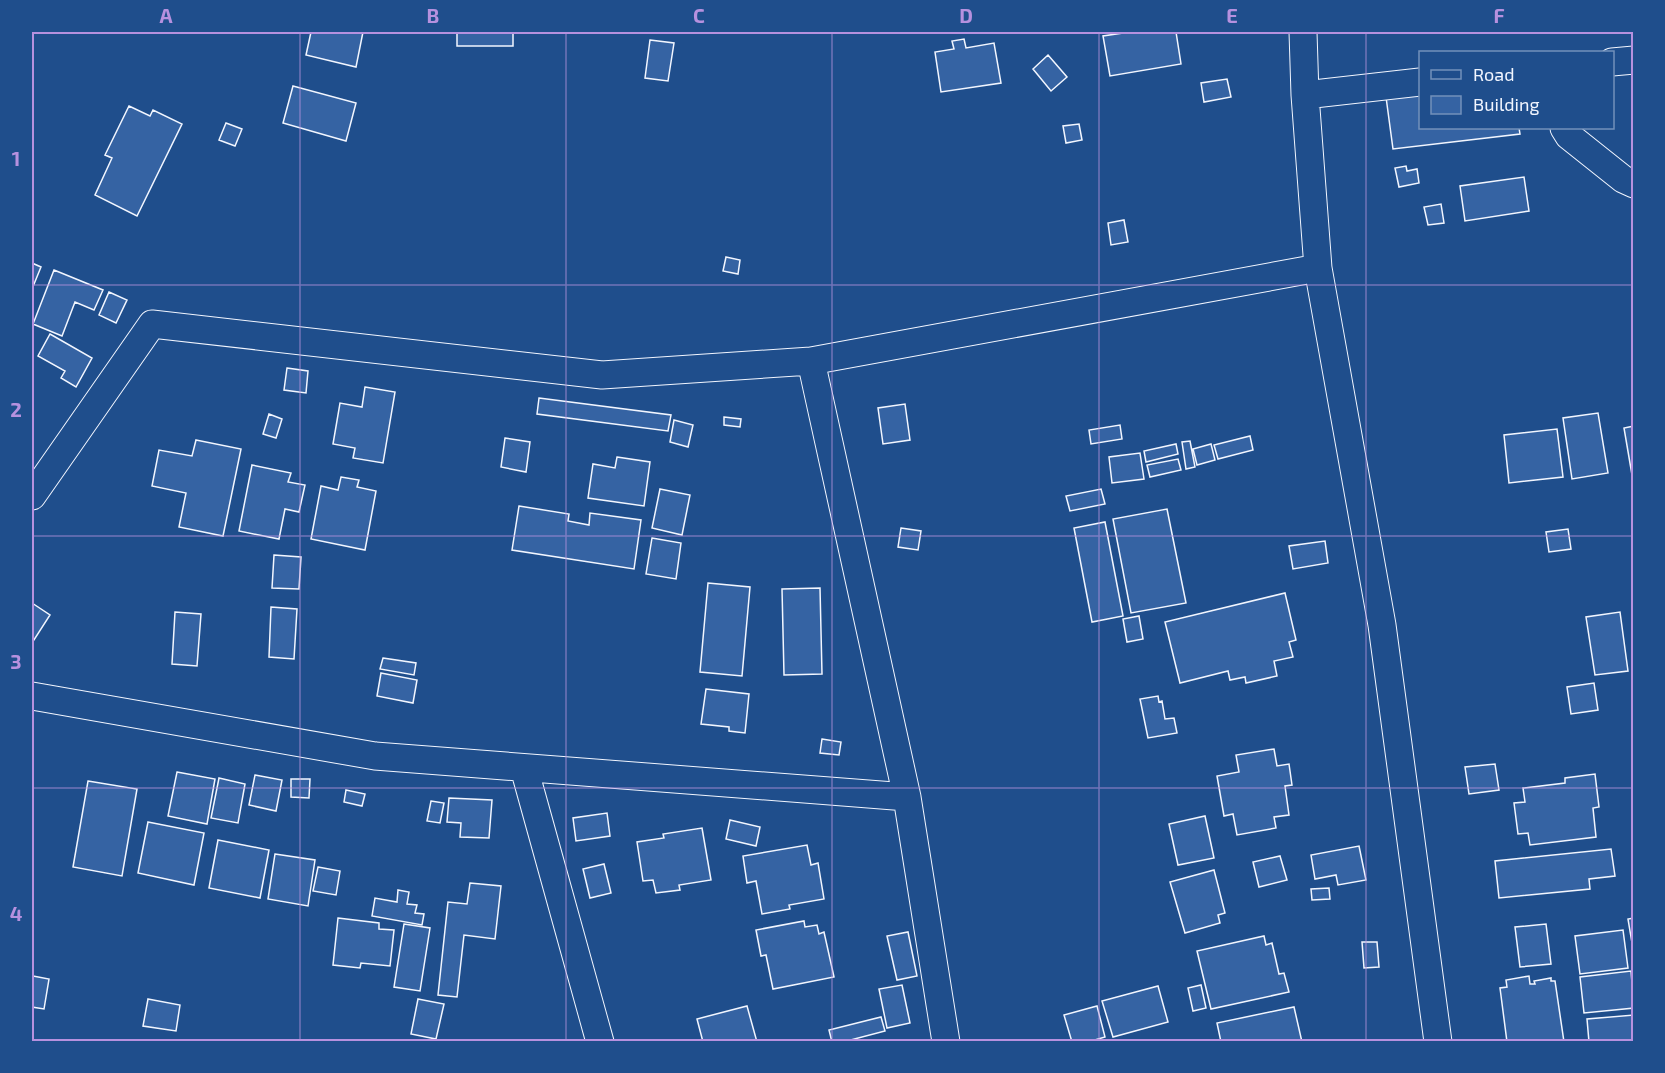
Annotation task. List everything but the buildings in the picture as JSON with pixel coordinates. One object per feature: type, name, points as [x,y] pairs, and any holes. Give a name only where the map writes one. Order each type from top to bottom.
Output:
[{"type":"street","points":[[1303,32],[1305,95],[1318,268],[1382,625],[1438,1041]]},
{"type":"street","points":[[1614,62],[1634,60]]},
{"type":"street","points":[[1305,95],[1419,82]]},
{"type":"street","points":[[1565,129],[1569,136],[1623,179],[1634,184]]},
{"type":"street","points":[[32,495],[152,324],[602,375],[810,361],[1318,268]]},
{"type":"street","points":[[810,361],[907,797],[946,1041]]},
{"type":"street","points":[[32,696],[375,756],[907,797]]},
{"type":"street","points":[[524,768],[600,1041]]}]
